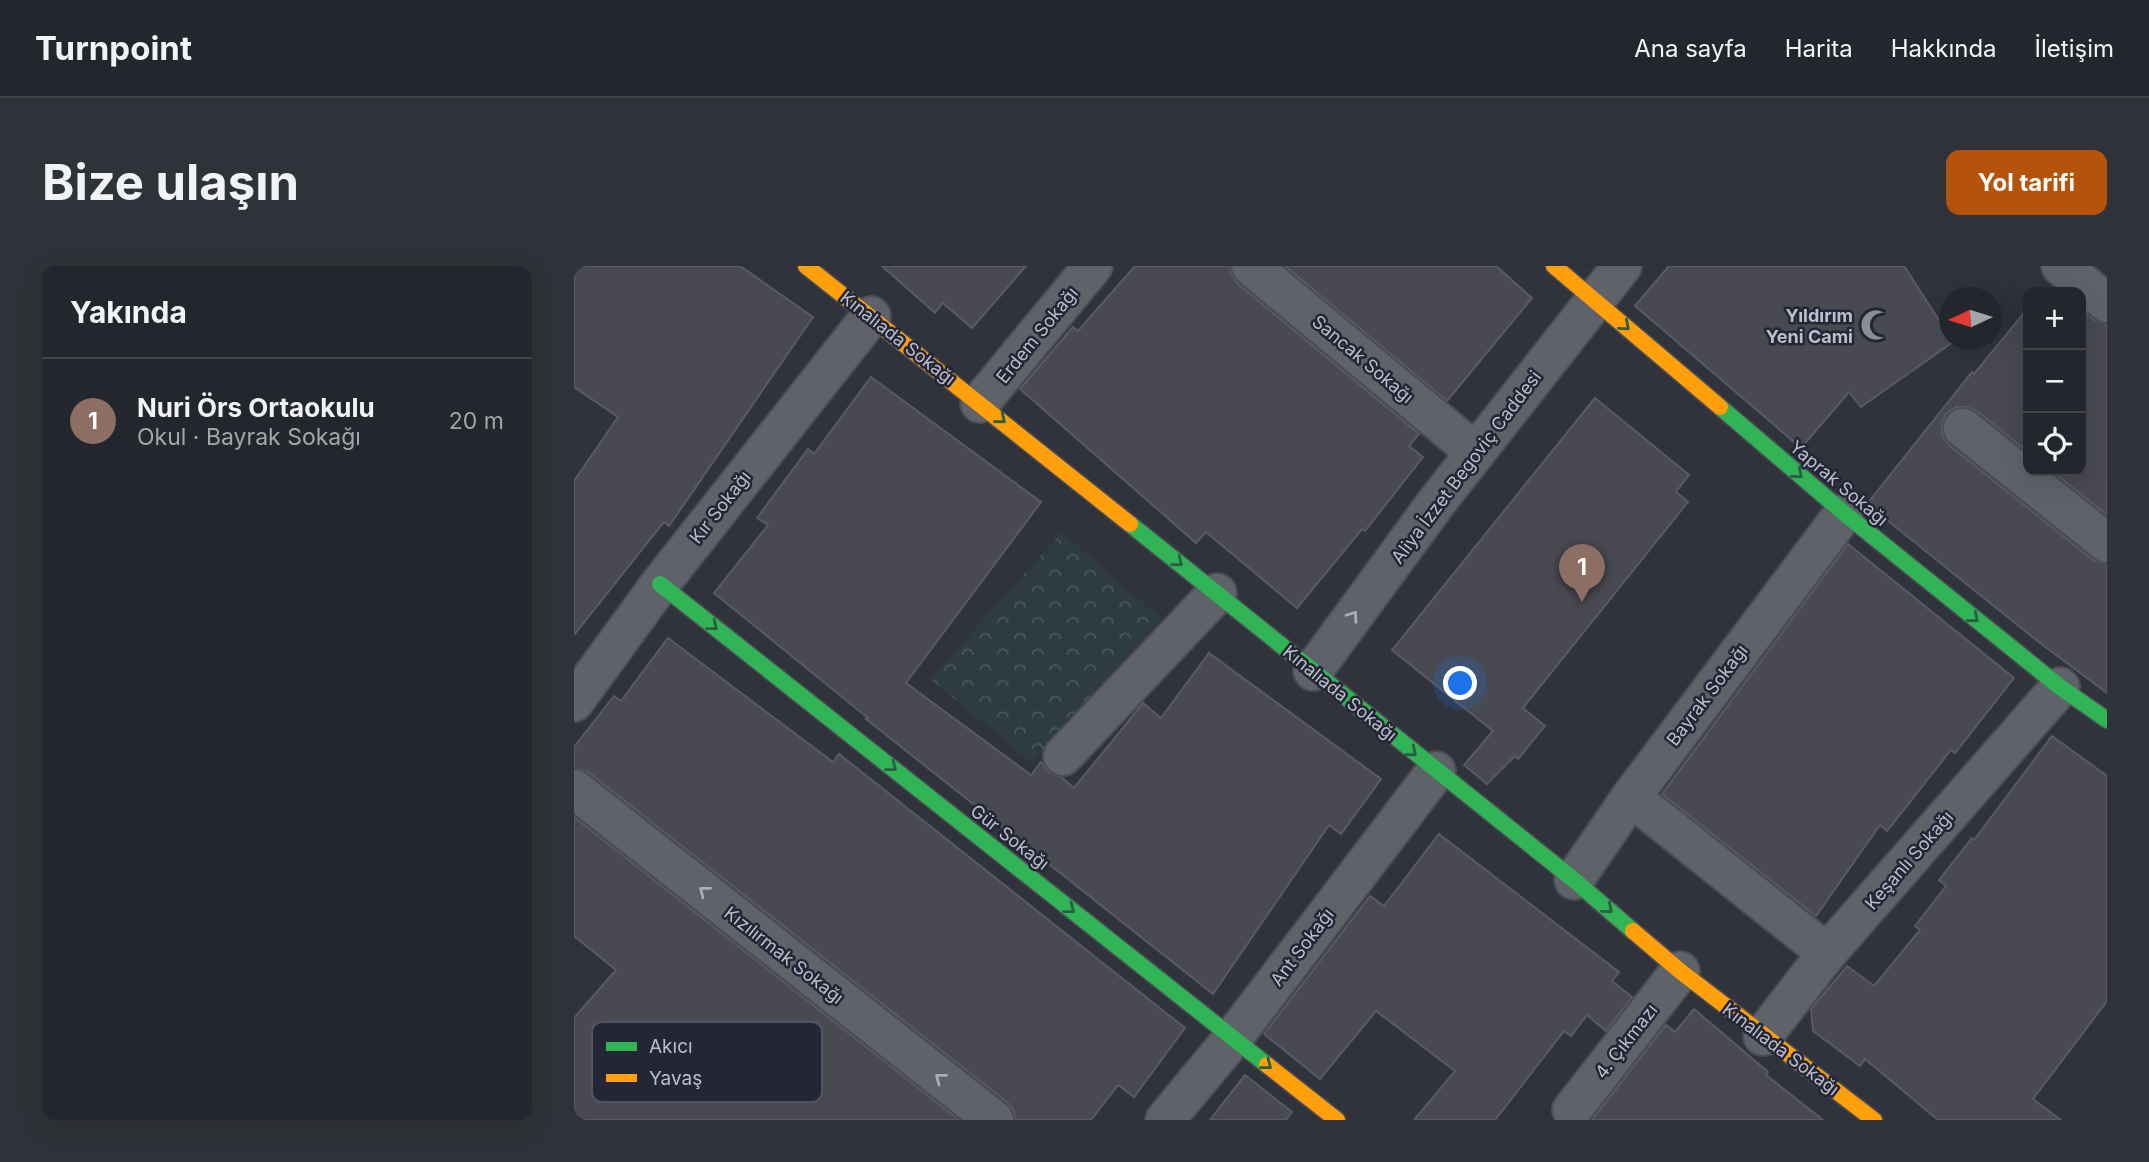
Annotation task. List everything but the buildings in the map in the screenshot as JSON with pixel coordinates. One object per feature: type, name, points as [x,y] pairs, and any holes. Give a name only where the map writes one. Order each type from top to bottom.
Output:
[{"type":"street","name":"Kınalıada Sokağı","points":[[806,266],[981,403],[1574,880],[1680,971],[1874,1120]]},
{"type":"street","name":"Erdem Sokağı","points":[[981,403],[1093,266]]},
{"type":"street","name":"Sancak Sokağı","points":[[1251,266],[1475,452]]},
{"type":"street","name":"Yaprak Sokağı","points":[[1555,266],[1844,513],[2060,687],[2107,720]]},
{"type":"street","name":"Aliya İzzet Begoviç Caddesi","points":[[1313,671],[1475,452],[1622,266]]},
{"type":"street","points":[[2061,266],[2107,303]]},
{"type":"street","name":"Kır Sokağı","points":[[574,702],[660,584],[871,316]]},
{"type":"street","points":[[1963,428],[2107,543]]},
{"type":"street","name":"Bayrak Sokağı","points":[[1574,880],[1631,797],[1844,513]]},
{"type":"street","name":"Gür Sokağı","points":[[660,584],[1338,1120]]},
{"type":"street","points":[[1063,756],[1217,593]]},
{"type":"street","name":"Keşanlı Sokağı","points":[[1763,1037],[1827,953],[2060,687]]},
{"type":"street","name":"Ant Sokağı","points":[[1165,1120],[1233,1038],[1436,771]]},
{"type":"street","name":"Kızılırmak Sokağı","points":[[574,789],[994,1120]]},
{"type":"street","points":[[1631,797],[1827,953]]},
{"type":"street","name":"4. Çıkmazı","points":[[1572,1110],[1680,971]]},
{"type":"green space","points":[[1062,532],[1162,620],[1032,763],[930,679]]},
{"type":"traffic: fast","points":[[1720,407],[1844,513],[2060,687],[2107,720]]},
{"type":"traffic: fast","points":[[1130,524],[1574,880],[1633,931]]},
{"type":"traffic: fast","points":[[660,584],[1267,1065]]},
{"type":"traffic: slow","points":[[806,266],[1130,524]]},
{"type":"traffic: slow","points":[[1554,266],[1720,407]]},
{"type":"traffic: slow","points":[[1633,931],[1680,971],[1874,1120]]},
{"type":"traffic: slow","points":[[1267,1065],[1337,1120]]},
{"type":"place","name":"Yıldırım Yeni Cami","points":[[1876,325]]},
{"type":"place","name":"Nuri Örs Ortaokulu","points":[[1582,602]]}]
